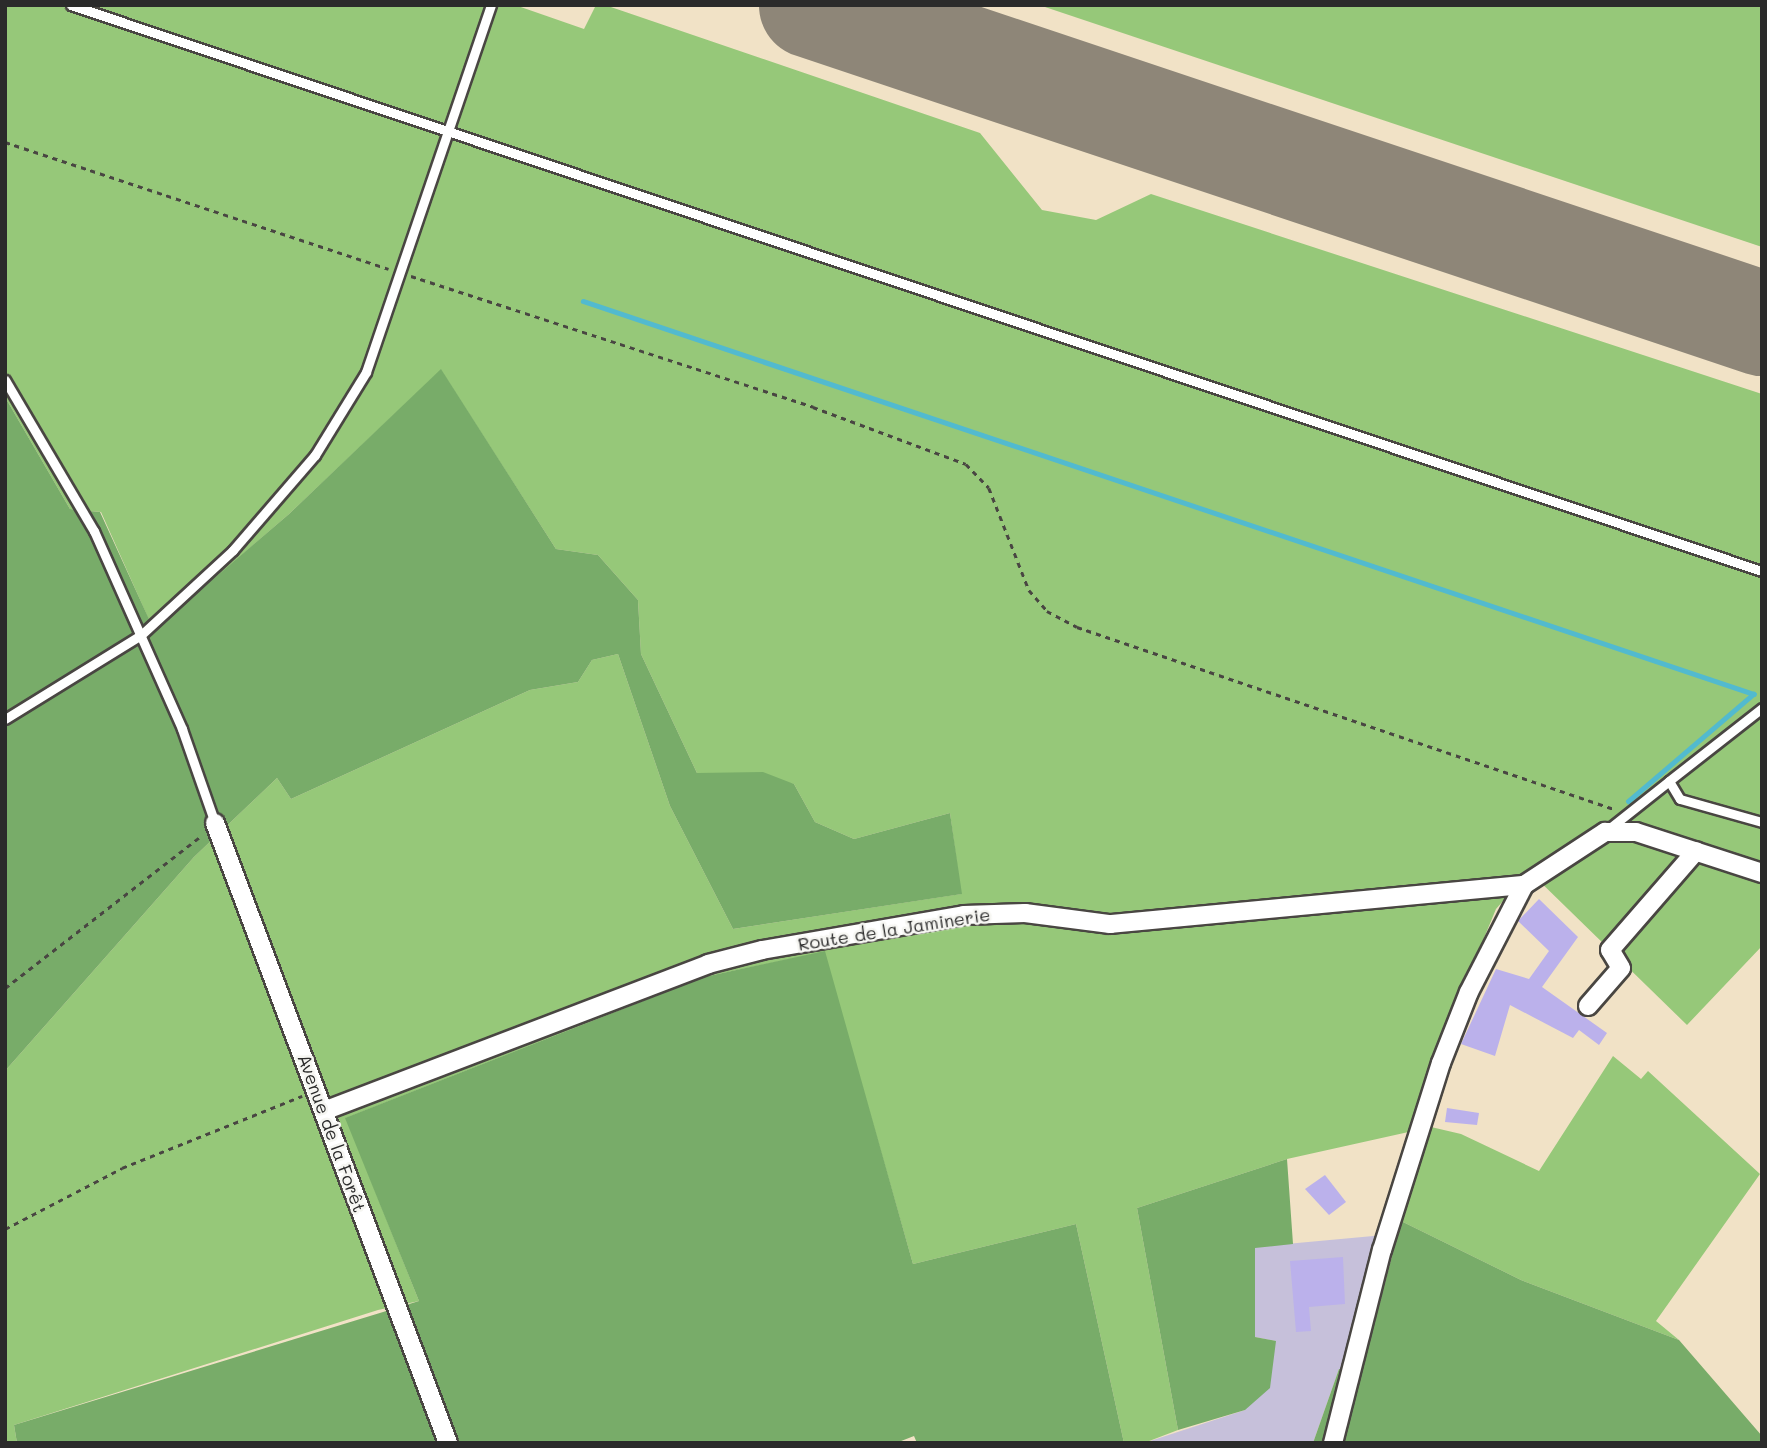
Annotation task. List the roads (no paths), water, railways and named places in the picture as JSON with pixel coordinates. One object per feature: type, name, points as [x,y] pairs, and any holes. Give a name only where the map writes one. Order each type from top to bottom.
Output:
[{"type":"street","name":"Avenue de la Forêt","points":[[215,823],[448,1443]]},
{"type":"street","points":[[1605,832],[1636,832],[1762,873]]},
{"type":"street","name":"Route de la Jaminerie","points":[[324,1111],[684,972],[762,950],[984,914],[1025,914],[1110,924],[1524,885],[1605,832]]},
{"type":"street","points":[[1588,1006],[1621,968],[1611,950],[1696,850]]},
{"type":"street","points":[[1333,1443],[1361,1343],[1382,1250],[1441,1063],[1469,992],[1524,885]]},
{"type":"lane","points":[[71,5],[1762,571]]},
{"type":"lane","points":[[5,719],[141,635],[233,550],[314,455],[366,372],[403,274],[491,5]]},
{"type":"lane","points":[[5,380],[94,531],[182,729],[215,823]]},
{"type":"lane","points":[[1605,832],[1762,708]]},
{"type":"lane","points":[[1669,781],[1680,799],[1762,822]]},
{"type":"waterway","points":[[583,301],[1754,694],[1629,801]]}]
